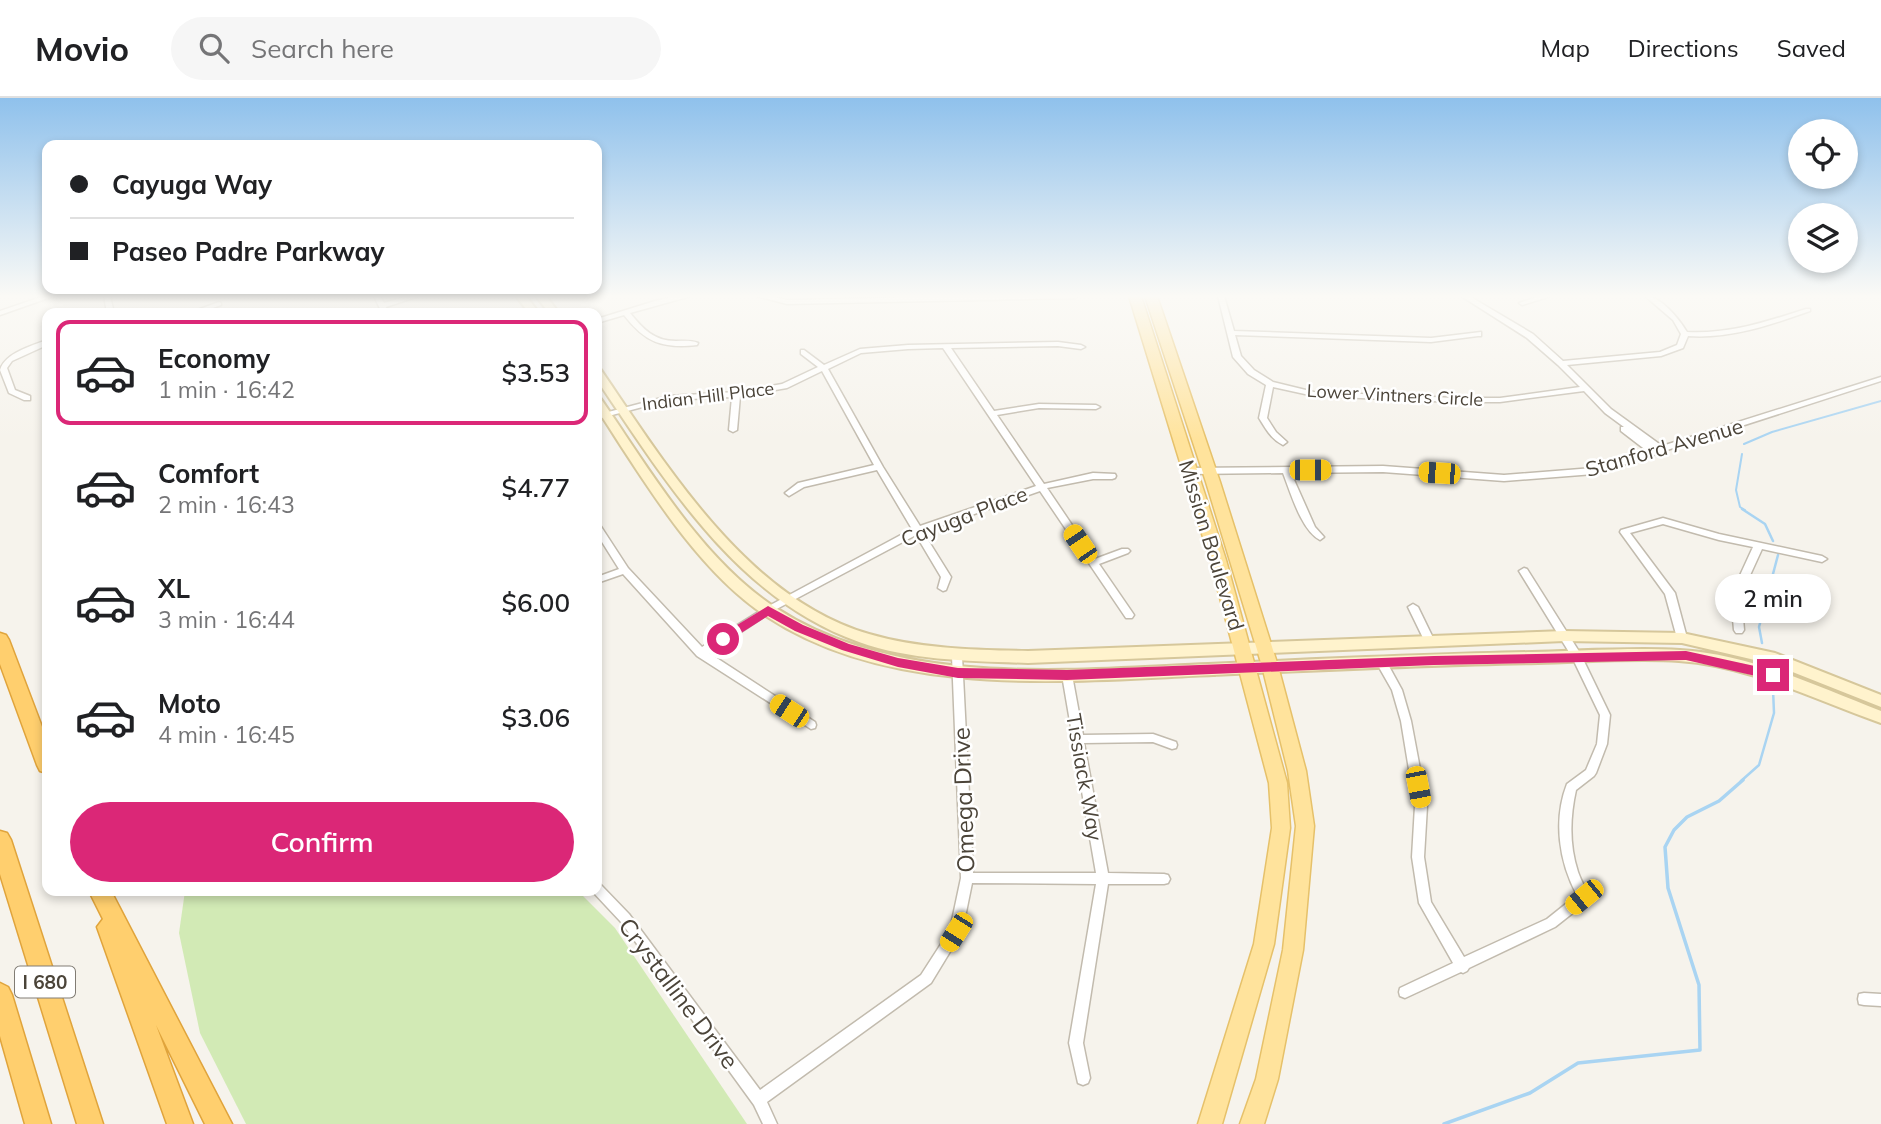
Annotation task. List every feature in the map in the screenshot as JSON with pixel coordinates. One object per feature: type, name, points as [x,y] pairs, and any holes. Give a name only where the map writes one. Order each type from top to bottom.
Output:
[{"type":"highway","points":[[0,639],[42,752]]},
{"type":"highway","name":"I 680","points":[[0,840],[90,1124]]},
{"type":"highway","points":[[99,896],[180,1124]]},
{"type":"highway","points":[[100,896],[219,1124]]},
{"type":"highway","points":[[0,995],[35,1116]]},
{"type":"main road","name":"Mission Boulevard","points":[[1150,344],[1246,659],[1278,783],[1281,828],[1264,944],[1210,1124]]},
{"type":"main road","name":"Mission Boulevard","points":[[1167,344],[1267,658],[1297,771],[1305,826],[1293,950],[1267,1079],[1252,1124]]},
{"type":"main road","points":[[602,379],[717,536],[739,560],[787,600],[828,623],[864,638],[957,656],[1246,659]]},
{"type":"main road","points":[[602,417],[692,535],[734,582],[768,611],[799,628],[846,647],[898,662],[958,673],[1067,675],[1430,642],[1564,636],[1682,638],[1775,659],[1881,701]]},
{"type":"main road","points":[[1267,658],[1381,662],[1576,656],[1686,656],[1773,675],[1881,717]]},
{"type":"street","points":[[27,398],[12,391],[3,368],[9,359],[42,344]]},
{"type":"street","name":"Indian Hill Place","points":[[602,416],[669,398],[737,394],[784,386],[860,351],[1058,344],[1081,347]]},
{"type":"street","name":"Lower Vintners Circle","points":[[1234,344],[1237,357],[1251,372],[1270,384],[1314,394],[1500,400],[1585,389]]},
{"type":"street","points":[[1539,344],[1608,411],[1611,418],[1658,452]]},
{"type":"street","points":[[1561,363],[1661,354],[1681,344]]},
{"type":"street","points":[[946,347],[1129,615]]},
{"type":"street","points":[[804,352],[824,368],[879,467],[946,576],[943,588]]},
{"type":"street","name":"Stanford Avenue","points":[[1189,471],[1417,472],[1504,478],[1594,471],[1881,379]]},
{"type":"street","points":[[1270,384],[1263,418],[1273,434],[1283,442]]},
{"type":"street","points":[[733,430],[737,394]]},
{"type":"street","points":[[991,414],[1039,406],[1096,407]]},
{"type":"street","points":[[789,493],[801,485],[879,467]]},
{"type":"street","points":[[1286,470],[1311,528],[1320,537]]},
{"type":"street","points":[[1417,472],[1424,484]]},
{"type":"street","name":"Cayuga Place","points":[[701,653],[787,600],[918,530],[1041,487],[1093,475],[1112,476]]},
{"type":"street","points":[[1682,638],[1670,593],[1624,532],[1663,521],[1758,547],[1822,559]]},
{"type":"street","points":[[602,535],[625,570],[701,653],[811,725]]},
{"type":"street","points":[[1739,629],[1736,595],[1758,547]]},
{"type":"street","points":[[1093,563],[1125,551]]},
{"type":"street","points":[[602,578],[625,570]]},
{"type":"street","points":[[1405,992],[1463,967],[1551,923],[1584,897],[1564,850],[1566,806],[1571,787],[1590,773],[1602,744],[1605,715],[1576,656],[1524,571]]},
{"type":"street","points":[[1413,607],[1430,642]]},
{"type":"street","name":"Omega Drive","points":[[759,1100],[926,979],[956,932],[967,878],[957,656]]},
{"type":"street","points":[[1381,662],[1397,690],[1406,720],[1422,806],[1418,857],[1425,902],[1463,967]]},
{"type":"street","name":"Tissiack Way","points":[[1067,675],[1103,878],[1076,1043],[1083,1078]]},
{"type":"street","points":[[1079,739],[1153,738],[1172,745]]},
{"type":"street","points":[[967,878],[1164,879]]},
{"type":"street","name":"Crystalline Drive","points":[[602,894],[625,918],[759,1100],[770,1124]]},
{"type":"street","points":[[1864,999],[1881,1000]]},
{"type":"green space","points":[[184,896],[583,896],[615,928],[747,1124],[246,1124],[200,1033],[179,933]]},
{"type":"waterway","points":[[1744,444],[1772,432],[1881,401]]},
{"type":"waterway","points":[[1742,454],[1736,490],[1740,507],[1745,510]]},
{"type":"waterway","points":[[1742,509],[1765,524],[1773,541]]},
{"type":"waterway","points":[[1762,643],[1759,627],[1778,555]]},
{"type":"waterway","points":[[1741,781],[1759,765],[1774,713],[1773,689]]},
{"type":"waterway","points":[[1444,1124],[1530,1093],[1578,1063],[1700,1050],[1699,985],[1668,888],[1665,847],[1674,830],[1687,817],[1719,801],[1743,780]]},
{"type":"route","points":[[723,639],[768,611],[799,628],[846,647],[898,662],[958,673],[1067,675],[1434,660],[1686,656],[1773,675]]}]
